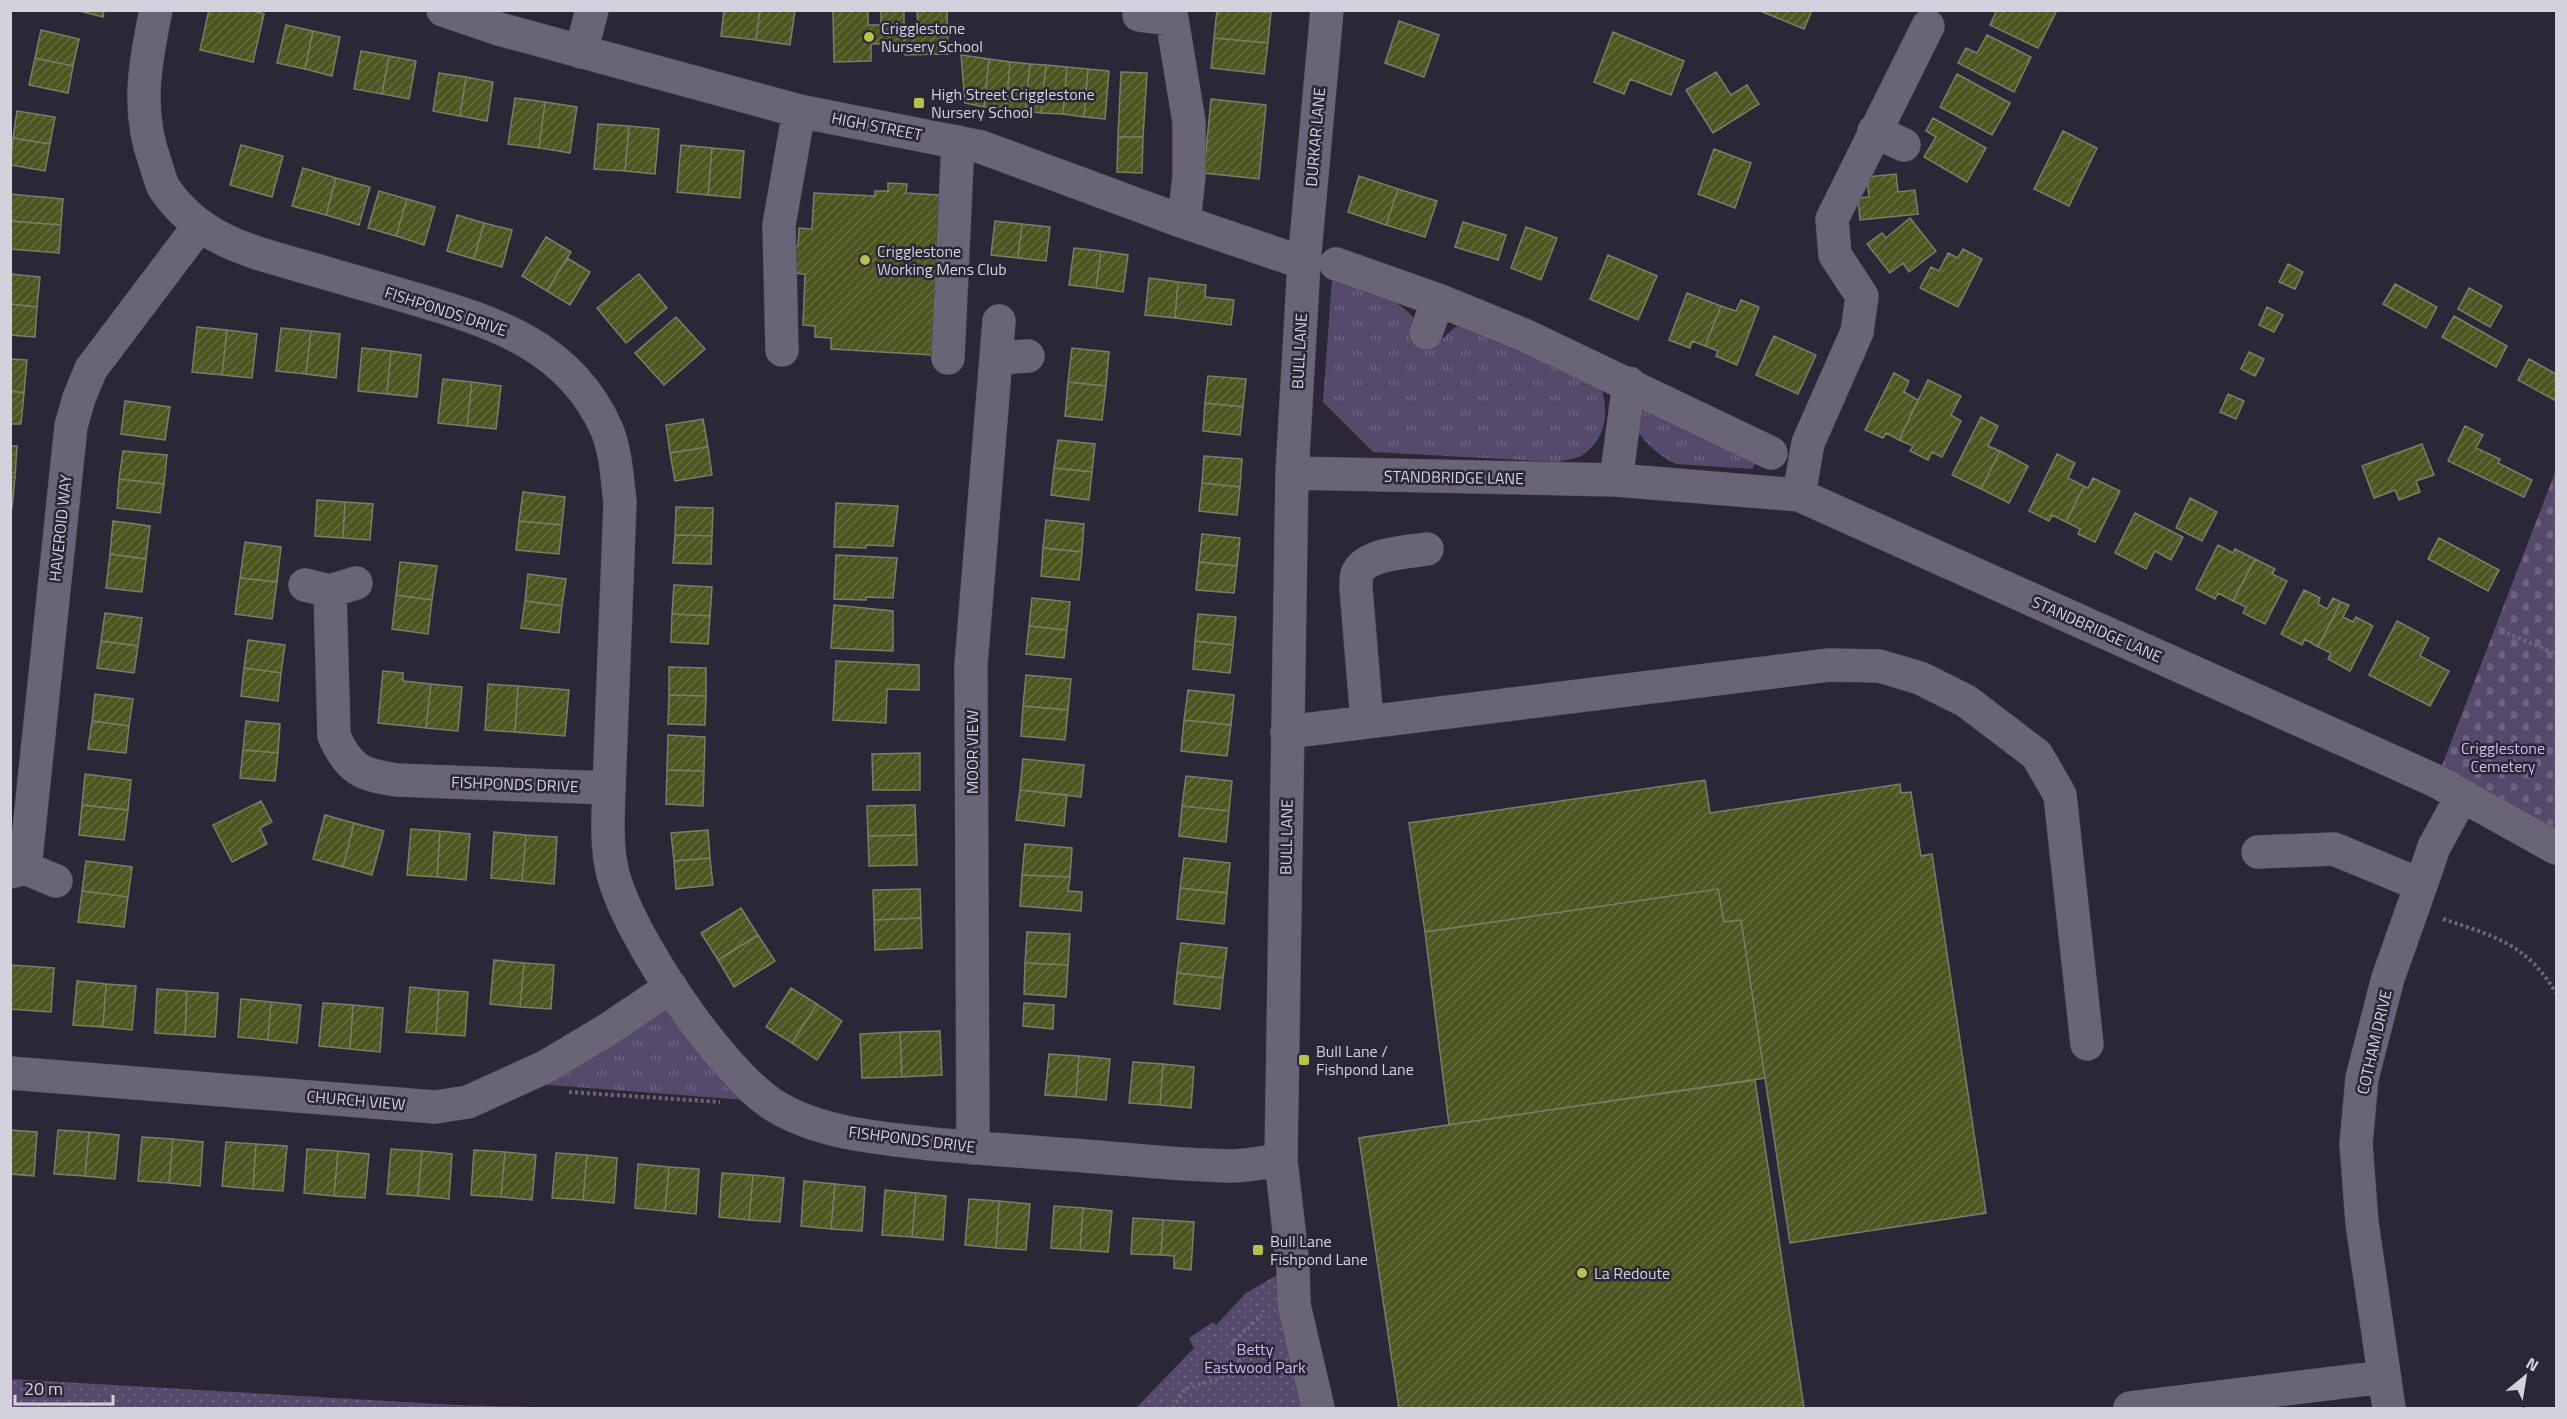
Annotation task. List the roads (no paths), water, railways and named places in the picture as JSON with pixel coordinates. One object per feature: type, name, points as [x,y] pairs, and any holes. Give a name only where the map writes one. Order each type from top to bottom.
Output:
[{"type":"street","name":"FISHPONDS DRIVE","points":[[156,10],[142,91],[149,145],[164,187],[199,226],[240,249],[470,315],[508,329],[539,348],[566,371],[590,400],[607,431],[616,464],[620,502],[608,827],[613,873],[626,910],[671,987],[737,1076],[775,1106],[811,1122],[851,1133],[973,1148],[1233,1166],[1281,1160]]},
{"type":"street","name":"HIGH STREET","points":[[443,10],[581,52],[799,111],[981,147],[1184,222],[1320,264]]},
{"type":"street","points":[[581,52],[592,10]]},
{"type":"street","name":"DURKAR LANE","points":[[1320,264],[1327,10]]},
{"type":"street","points":[[1139,15],[1172,19],[1190,122],[1189,176],[1184,222]]},
{"type":"street","points":[[1799,495],[1808,443],[1857,332],[1862,296],[1835,255],[1832,219],[1928,26]]},
{"type":"street","points":[[782,350],[779,225],[799,111]]},
{"type":"street","points":[[1874,131],[1904,145]]},
{"type":"street","points":[[948,358],[958,142]]},
{"type":"street","name":"HAVEROID WAY","points":[[56,880],[18,870],[71,426],[91,369],[199,226]]},
{"type":"street","points":[[1320,264],[1437,300],[1524,335],[1629,383],[1771,453]]},
{"type":"street","name":"BULL LANE","points":[[1318,1408],[1294,1305],[1293,1266],[1281,1160],[1292,473],[1320,264]]},
{"type":"street","points":[[1426,333],[1437,300]]},
{"type":"street","name":"MOOR VIEW","points":[[973,1148],[971,665],[1013,357],[999,321]]},
{"type":"street","points":[[1616,480],[1629,383]]},
{"type":"street","name":"STANDBRIDGE LANE","points":[[1292,473],[1616,480],[1799,495],[2436,781],[2556,848]]},
{"type":"street","points":[[1367,721],[1356,588],[1357,574],[1363,566],[1387,554],[1427,549]]},
{"type":"street","name":"FISHPONDS DRIVE","points":[[331,586],[334,736],[342,755],[355,769],[374,777],[397,780],[609,788]]},
{"type":"street","points":[[1287,732],[1829,665],[1879,666],[1920,678],[1966,700],[2037,754],[2060,795],[2087,1044]]},
{"type":"street","name":"COTHAM DRIVE","points":[[2389,1408],[2362,1223],[2356,1144],[2362,1078],[2388,978],[2434,847],[2462,796]]},
{"type":"street","points":[[2258,852],[2334,849],[2417,896]]},
{"type":"street","name":"CHURCH VIEW","points":[[10,1073],[435,1107],[468,1102],[547,1066],[607,1030],[671,987]]},
{"type":"street","points":[[2130,1408],[2384,1377]]},
{"type":"place","name":"Crigglestone Nursery School","points":[[869,37]]},
{"type":"place","name":"High Street Crigglestone Nursery School","points":[[919,103]]},
{"type":"place","name":"Crigglestone Working Mens Club","points":[[865,260]]},
{"type":"place","name":"Bull Lane / Fishpond Lane","points":[[1304,1060]]},
{"type":"place","name":"Bull Lane Fishpond Lane","points":[[1258,1250]]},
{"type":"place","name":"La Redoute","points":[[1582,1273]]},
{"type":"park label","name":"Crigglestone Cemetery","points":[[2503,757]]},
{"type":"park label","name":"Betty Eastwood Park","points":[[1255,1358]]}]
